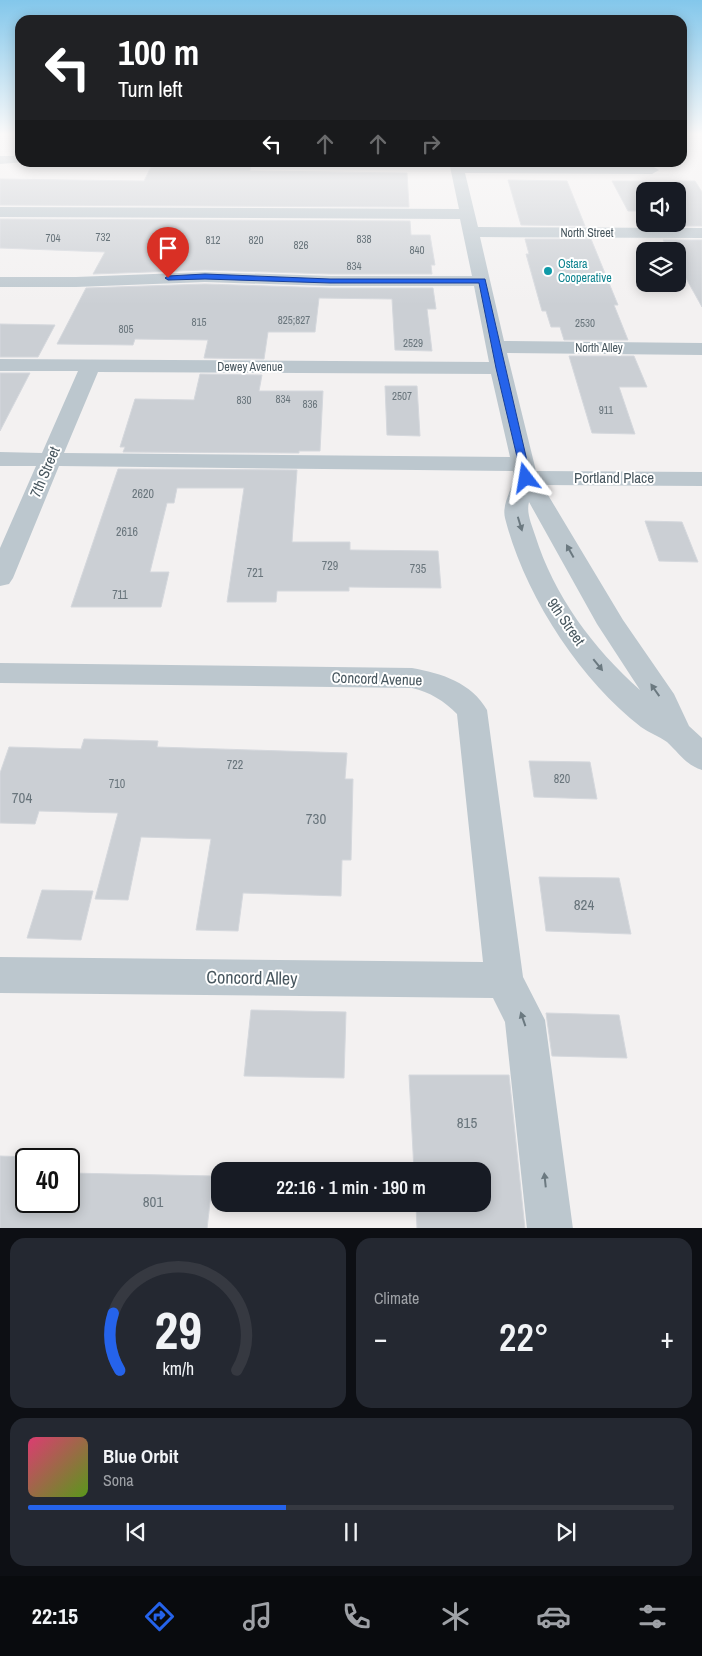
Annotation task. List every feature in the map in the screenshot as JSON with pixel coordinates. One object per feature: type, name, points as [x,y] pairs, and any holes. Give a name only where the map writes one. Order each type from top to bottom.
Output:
[{"type":"street","name":"9th Street","points":[[463,190],[500,368],[525,471],[611,624],[663,702],[677,733]]},
{"type":"street","name":"North Street","points":[[0,212],[470,223],[702,233]]},
{"type":"street","points":[[0,282],[76,282],[205,276],[330,281],[482,281]]},
{"type":"street","name":"North Alley","points":[[496,348],[702,349]]},
{"type":"street","name":"Dewey Avenue","points":[[0,365],[500,368]]},
{"type":"street","name":"7th Street","points":[[0,578],[90,366]]},
{"type":"street","name":"Portland Place","points":[[0,459],[525,471],[702,479]]},
{"type":"street","name":"9th Street","points":[[525,471],[516,506],[517,516],[528,553],[548,597],[572,632],[609,679],[652,719],[677,733],[702,758]]},
{"type":"street","name":"Concord Avenue","points":[[0,673],[412,678],[435,682],[456,693],[472,710],[504,980]]},
{"type":"street","name":"Concord Alley","points":[[0,975],[504,980]]},
{"type":"street","points":[[504,980],[525,1020],[550,1228]]},
{"type":"building","points":[[0,190],[408,190],[409,207],[0,205]]},
{"type":"building","points":[[511,190],[571,190],[585,226],[521,225]]},
{"type":"building","points":[[617,190],[636,190],[636,211],[628,211]]},
{"type":"building","points":[[686,190],[701,190],[702,192],[702,226],[686,226]]},
{"type":"building","points":[[0,219],[410,221],[411,235],[430,235],[435,265],[431,265],[432,274],[330,274],[205,270],[93,274],[105,252],[0,248]]},
{"type":"building","points":[[525,239],[591,239],[618,305],[614,305],[628,340],[564,340],[560,327],[551,327],[546,311],[542,311],[526,254],[529,254]]},
{"type":"building","points":[[663,240],[702,240],[702,307],[686,278],[686,242],[664,242]]},
{"type":"building","points":[[205,284],[330,288],[433,288],[436,309],[427,309],[432,351],[395,350],[392,299],[319,298],[315,332],[268,332],[264,359],[204,358],[208,340],[135,339],[133,345],[57,344],[86,288]]},
{"type":"building","points":[[0,324],[55,325],[38,357],[0,357]]},
{"type":"building","points":[[569,356],[634,356],[647,387],[619,387],[635,434],[592,433]]},
{"type":"building","points":[[0,373],[30,373],[0,431]]},
{"type":"building","points":[[200,374],[262,375],[259,391],[323,391],[320,451],[299,451],[299,453],[123,452],[125,447],[120,447],[135,399],[194,400]]},
{"type":"building","points":[[385,386],[417,386],[420,436],[387,435]]},
{"type":"building","points":[[118,469],[297,470],[292,542],[350,542],[350,550],[438,551],[441,588],[349,587],[349,591],[277,591],[276,602],[227,602],[244,488],[177,488],[174,503],[167,503],[150,572],[169,572],[161,607],[71,607]]},
{"type":"building","points":[[645,521],[682,522],[698,562],[659,561]]},
{"type":"building","points":[[84,739],[158,741],[157,747],[347,753],[345,779],[353,779],[351,860],[342,860],[341,896],[243,893],[238,931],[196,930],[211,839],[141,837],[128,900],[95,899],[118,813],[39,811],[35,824],[0,823],[0,773],[9,747],[81,749]]},
{"type":"building","points":[[529,761],[590,762],[597,799],[534,797]]},
{"type":"building","points":[[539,877],[619,878],[631,934],[546,931]]},
{"type":"building","points":[[42,890],[93,891],[81,940],[27,938]]},
{"type":"building","points":[[251,1010],[346,1012],[344,1078],[244,1076]]},
{"type":"building","points":[[546,1013],[619,1015],[627,1058],[552,1056]]},
{"type":"building","points":[[409,1075],[509,1075],[525,1228],[417,1228],[416,1212],[491,1212],[491,1162],[414,1162]]},
{"type":"building","points":[[0,1156],[15,1156],[15,1213],[80,1213],[80,1173],[211,1176],[207,1228],[0,1228]]},
{"type":"place","name":"Ostara Cooperative","points":[[548,271]]},
{"type":"route","points":[[168,278],[205,276],[330,281],[482,281],[526,478]]}]
